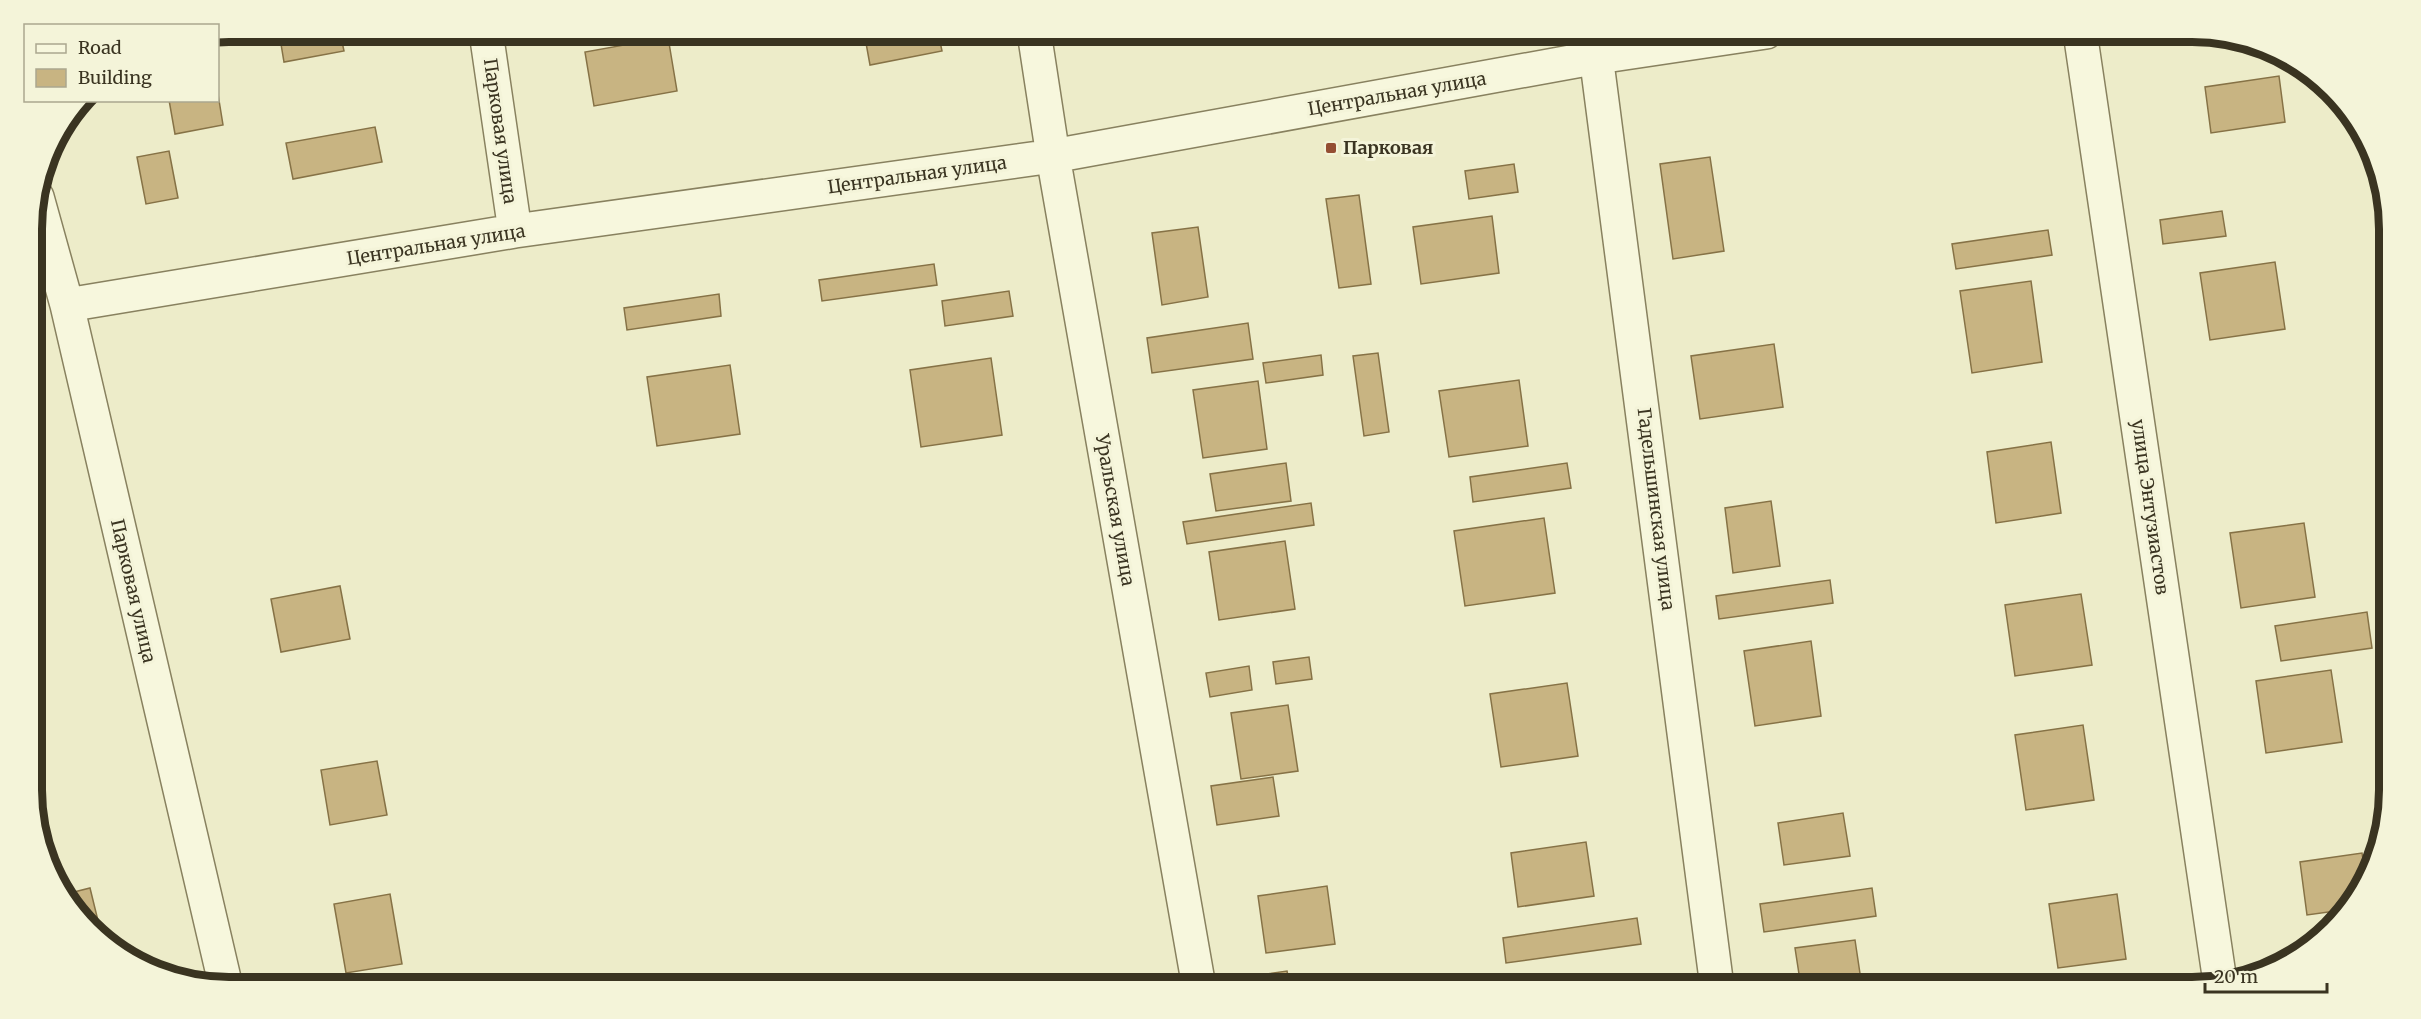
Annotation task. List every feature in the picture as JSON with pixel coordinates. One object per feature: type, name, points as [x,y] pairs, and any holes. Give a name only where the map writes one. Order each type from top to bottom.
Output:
[{"type":"street","name":"Парковая улица","points":[[487,42],[514,231]]},
{"type":"street","name":"Уральская улица","points":[[1036,42],[1053,156],[1197,977]]},
{"type":"street","name":"Центральная улица","points":[[67,305],[514,231],[1053,156],[1596,44],[1624,42]]},
{"type":"street","name":"улица Энтузиастов","points":[[2081,42],[2219,975]]},
{"type":"street","name":"Гадельшинская улица","points":[[1596,44],[1716,977]]},
{"type":"street","name":"Парковая улица","points":[[42,216],[67,305],[224,977]]},
{"type":"building","points":[[281,42],[342,42],[344,51],[284,62]]},
{"type":"building","points":[[640,42],[669,42],[677,91],[594,106],[585,52]]},
{"type":"building","points":[[866,42],[940,42],[942,51],[870,65]]},
{"type":"building","points":[[2279,76],[2285,122],[2211,133],[2205,87]]},
{"type":"building","points":[[219,100],[223,125],[175,134],[169,102]]},
{"type":"building","points":[[375,127],[382,162],[293,179],[286,143]]},
{"type":"building","points":[[169,151],[178,198],[146,204],[137,157]]},
{"type":"building","points":[[1710,157],[1724,251],[1673,259],[1660,164]]},
{"type":"building","points":[[1514,164],[1518,192],[1469,199],[1465,171]]},
{"type":"building","points":[[1359,195],[1371,284],[1339,288],[1326,199]]},
{"type":"building","points":[[2222,211],[2226,236],[2163,244],[2160,220]]},
{"type":"building","points":[[1492,216],[1499,273],[1421,284],[1413,227]]},
{"type":"building","points":[[1198,227],[1208,297],[1162,305],[1152,233]]},
{"type":"building","points":[[2048,230],[2052,255],[1956,269],[1952,244]]},
{"type":"building","points":[[2275,262],[2285,329],[2210,340],[2200,273]]},
{"type":"building","points":[[934,264],[937,285],[822,301],[819,280]]},
{"type":"building","points":[[2031,281],[2042,362],[1972,373],[1960,291]]},
{"type":"building","points":[[1009,291],[1013,316],[945,326],[942,301]]},
{"type":"building","points":[[719,294],[721,316],[627,330],[624,308]]},
{"type":"building","points":[[1248,323],[1253,359],[1152,373],[1147,338]]},
{"type":"building","points":[[1774,344],[1783,407],[1700,419],[1691,356]]},
{"type":"building","points":[[1378,353],[1389,432],[1364,436],[1353,356]]},
{"type":"building","points":[[1321,355],[1323,375],[1266,383],[1263,363]]},
{"type":"building","points":[[991,358],[1002,435],[921,447],[910,370]]},
{"type":"building","points":[[730,365],[740,434],[657,446],[647,377]]},
{"type":"building","points":[[1519,380],[1528,446],[1449,457],[1439,391]]},
{"type":"building","points":[[1258,381],[1267,449],[1203,458],[1193,390]]},
{"type":"building","points":[[2051,442],[2061,513],[1996,523],[1987,452]]},
{"type":"building","points":[[1286,463],[1291,501],[1216,511],[1210,474]]},
{"type":"building","points":[[1567,463],[1571,488],[1473,502],[1470,477]]},
{"type":"building","points":[[1771,501],[1780,566],[1733,573],[1725,508]]},
{"type":"building","points":[[1311,503],[1314,525],[1187,544],[1183,522]]},
{"type":"building","points":[[1544,518],[1555,593],[1465,606],[1454,531]]},
{"type":"building","points":[[2304,523],[2315,597],[2241,608],[2230,533]]},
{"type":"building","points":[[1285,541],[1295,609],[1219,620],[1209,552]]},
{"type":"building","points":[[1830,580],[1833,603],[1719,619],[1716,596]]},
{"type":"building","points":[[340,586],[350,639],[281,652],[271,599]]},
{"type":"building","points":[[2081,594],[2092,665],[2015,676],[2005,605]]},
{"type":"building","points":[[2367,612],[2372,648],[2281,661],[2275,626]]},
{"type":"building","points":[[1811,641],[1821,716],[1755,726],[1744,651]]},
{"type":"building","points":[[1309,657],[1312,679],[1276,684],[1273,662]]},
{"type":"building","points":[[1249,666],[1252,690],[1210,697],[1206,673]]},
{"type":"building","points":[[2331,670],[2342,742],[2266,753],[2256,681]]},
{"type":"building","points":[[1567,683],[1578,756],[1501,767],[1490,694]]},
{"type":"building","points":[[1288,705],[1298,771],[1241,779],[1231,713]]},
{"type":"building","points":[[2083,725],[2094,800],[2026,810],[2015,735]]},
{"type":"building","points":[[377,761],[387,815],[330,825],[321,770]]},
{"type":"building","points":[[1273,777],[1279,816],[1217,825],[1211,786]]},
{"type":"building","points":[[1843,813],[1850,856],[1784,865],[1778,823]]},
{"type":"building","points":[[1586,842],[1594,896],[1518,907],[1511,853]]},
{"type":"building","points":[[2362,853],[2364,865],[2354,884],[2334,911],[2307,915],[2300,862]]},
{"type":"building","points":[[1327,886],[1335,944],[1266,953],[1258,896]]},
{"type":"building","points":[[90,888],[99,923],[81,904],[73,892]]},
{"type":"building","points":[[1872,888],[1876,916],[1764,932],[1760,904]]},
{"type":"building","points":[[390,894],[402,964],[346,973],[334,904]]},
{"type":"building","points":[[2117,894],[2126,959],[2058,968],[2049,904]]},
{"type":"building","points":[[1637,918],[1641,944],[1506,963],[1503,938]]},
{"type":"building","points":[[1855,940],[1861,977],[1799,977],[1795,948]]},
{"type":"building","points":[[1287,971],[1288,977],[1253,977]]},
{"type":"place","name":"Парковая","points":[[1331,148]]}]
